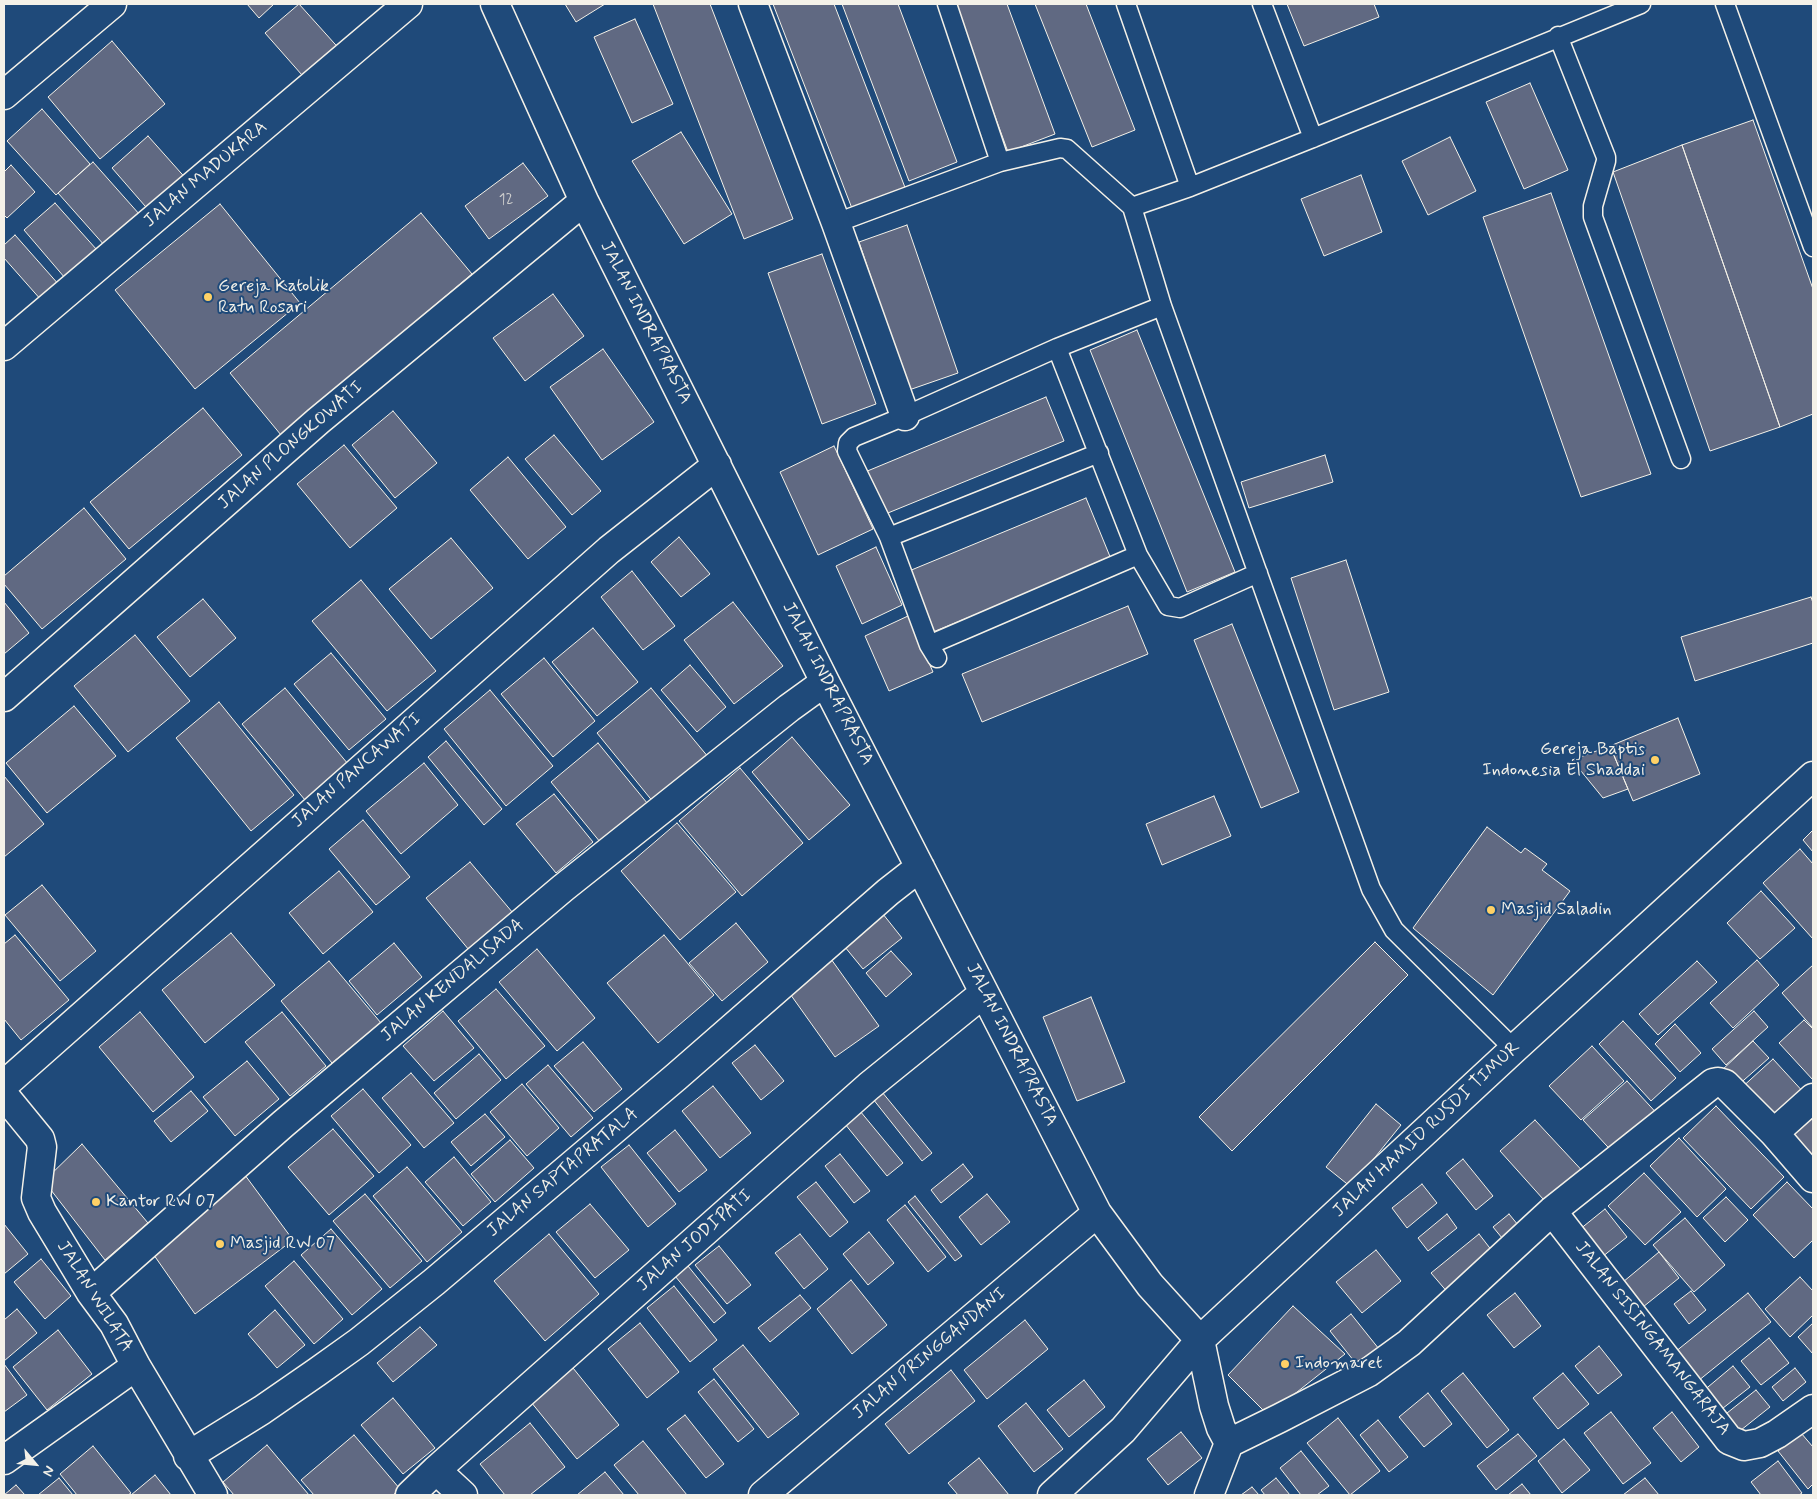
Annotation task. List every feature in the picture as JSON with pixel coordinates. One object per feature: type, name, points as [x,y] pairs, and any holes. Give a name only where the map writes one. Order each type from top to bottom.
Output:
[{"type":"street","points":[[4,95],[112,4]]},
{"type":"street","name":"JALAN MADUKARA","points":[[4,346],[408,4]]},
{"type":"street","name":"JALAN INDRAPRASTA","points":[[495,4],[584,201],[825,682],[1096,1213],[1150,1285],[1200,1340]]},
{"type":"street","points":[[753,4],[836,223],[905,416]]},
{"type":"street","name":"JALAN PLONGKOWATI","points":[[4,697],[318,421],[584,201]]},
{"type":"street","name":"JALAN PANCAWATI","points":[[4,1085],[609,550],[717,465]]},
{"type":"street","name":"JALAN KENDALISADA","points":[[91,1293],[282,1124],[563,888],[789,708],[825,682]]},
{"type":"street","name":"JALAN HAMID RUSDI TIMUR","points":[[1052,1495],[1124,1430],[1200,1340],[1514,1049],[1813,776]]},
{"type":"street","name":"JALAN SAPTAPRATALA","points":[[188,1456],[262,1410],[317,1372],[359,1342],[434,1282],[676,1077],[888,892],[920,867]]},
{"type":"street","name":"JALAN JODIPATI","points":[[410,1495],[869,1086],[984,993]]},
{"type":"street","points":[[1209,1495],[1229,1443],[1369,1372],[1401,1349],[1552,1211],[1713,1083],[1725,1084],[1774,1133],[1813,1178]]},
{"type":"street","name":"JALAN WILATA","points":[[4,1096],[40,1139],[42,1147],[36,1198],[42,1212],[91,1293],[114,1324],[188,1456],[213,1495]]},
{"type":"street","points":[[1774,1133],[1813,1098]]},
{"type":"street","name":"JALAN SISINGAMANGARAJA","points":[[1552,1211],[1729,1440],[1744,1446],[1760,1443],[1777,1434],[1813,1409]]},
{"type":"street","name":"JALAN PRINGGANDANI","points":[[763,1495],[1096,1213]]},
{"type":"street","points":[[1200,1340],[1214,1406],[1221,1428],[1229,1443]]},
{"type":"street","points":[[4,1460],[136,1366]]},
{"type":"street","points":[[436,1470],[463,1495]]},
{"type":"lane","points":[[947,4],[1000,162]]},
{"type":"lane","points":[[1126,4],[1190,186]]},
{"type":"lane","points":[[1262,4],[1313,138]]},
{"type":"lane","points":[[1132,207],[1313,138],[1640,4]]},
{"type":"lane","points":[[1725,4],[1813,247]]},
{"type":"lane","points":[[1558,36],[1606,157],[1593,206],[1593,217],[1681,459]]},
{"type":"lane","points":[[836,223],[1000,162],[1060,148],[1067,150],[1132,207],[1162,306],[1370,889],[1394,930],[1514,1049]]},
{"type":"lane","points":[[1138,555],[933,652],[890,537],[847,451],[848,443],[854,436],[905,416],[1057,348],[1162,306]]},
{"type":"lane","points":[[1057,348],[1138,555],[1168,606],[1180,608],[1258,573]]},
{"type":"lane","points":[[890,537],[1099,453]]},
{"type":"building","points":[[247,4],[274,4],[259,18]]},
{"type":"building","points":[[299,4],[343,53],[309,83],[265,33]]},
{"type":"building","points":[[565,4],[605,4],[576,22]]},
{"type":"building","points":[[653,4],[710,4],[793,219],[744,239]]},
{"type":"building","points":[[773,4],[834,4],[906,190],[853,211]]},
{"type":"building","points":[[842,4],[898,4],[957,162],[909,181]]},
{"type":"building","points":[[954,4],[1007,4],[1055,134],[1008,152]]},
{"type":"building","points":[[1035,4],[1086,4],[1135,130],[1092,147]]},
{"type":"building","points":[[1287,4],[1374,4],[1379,17],[1304,46]]},
{"type":"building","points":[[635,19],[673,104],[632,123],[594,37]]},
{"type":"building","points":[[112,41],[165,104],[100,159],[48,97]]},
{"type":"building","points":[[1530,83],[1568,170],[1524,189],[1486,102]]},
{"type":"building","points":[[42,109],[90,164],[56,195],[7,141]]},
{"type":"building","points":[[1753,120],[1813,289],[1813,414],[1780,427],[1682,145]]},
{"type":"building","points":[[681,132],[732,214],[684,244],[632,161]]},
{"type":"building","points":[[148,136],[189,182],[152,214],[112,168]]},
{"type":"building","points":[[1450,137],[1476,191],[1428,215],[1402,161]]},
{"type":"building","points":[[1682,145],[1780,427],[1710,451],[1613,172]]},
{"type":"building","points":[[93,162],[140,215],[105,246],[58,193]]},
{"type":"building","points":[[523,163],[548,196],[489,239],[465,206]]},
{"type":"building","points":[[11,165],[35,192],[7,218],[4,215],[4,172]]},
{"type":"building","points":[[1361,175],[1382,232],[1324,256],[1301,199]]},
{"type":"building","points":[[1551,193],[1651,474],[1581,497],[1483,217]]},
{"type":"building","points":[[55,203],[97,250],[65,278],[24,230]]},
{"type":"building","name":"Gereja Katolik Ratu Rosari","points":[[220,204],[300,303],[195,389],[115,290]]},
{"type":"building","points":[[421,213],[472,274],[281,435],[230,373]]},
{"type":"building","points":[[907,225],[958,373],[909,390],[859,242]]},
{"type":"building","points":[[15,235],[60,286],[42,301],[4,258],[4,245]]},
{"type":"building","points":[[822,254],[876,404],[822,424],[768,273]]},
{"type":"building","points":[[553,294],[584,336],[525,381],[493,338]]},
{"type":"building","points":[[1137,330],[1235,572],[1187,592],[1090,350]]},
{"type":"building","points":[[603,349],[654,422],[602,460],[550,387]]},
{"type":"building","points":[[1046,397],[1064,441],[883,515],[865,472]]},
{"type":"building","points":[[203,408],[242,455],[129,549],[90,502]]},
{"type":"building","points":[[393,411],[437,463],[395,498],[352,445]]},
{"type":"building","points":[[554,435],[601,491],[572,515],[525,459]]},
{"type":"building","points":[[344,445],[397,508],[350,548],[297,484]]},
{"type":"building","points":[[834,446],[873,529],[818,555],[780,472]]},
{"type":"building","points":[[1325,455],[1333,482],[1249,508],[1241,482]]},
{"type":"building","points":[[508,457],[566,527],[528,559],[470,490]]},
{"type":"building","points":[[1086,498],[1111,559],[933,632],[909,571]]},
{"type":"building","points":[[84,508],[126,559],[42,629],[4,584],[4,576]]},
{"type":"building","points":[[679,537],[710,574],[681,597],[651,562]]},
{"type":"building","points":[[451,538],[493,588],[431,639],[389,589]]},
{"type":"building","points":[[876,547],[902,605],[862,624],[836,566]]},
{"type":"building","points":[[1346,560],[1389,692],[1334,710],[1291,578]]},
{"type":"building","points":[[632,571],[675,626],[643,650],[601,597]]},
{"type":"building","points":[[361,580],[436,671],[387,711],[312,621]]},
{"type":"building","points":[[1811,597],[1813,603],[1813,643],[1695,681],[1681,637]]},
{"type":"building","points":[[203,599],[236,638],[190,677],[157,637]]},
{"type":"building","points":[[4,602],[29,633],[4,654]]},
{"type":"building","points":[[733,602],[783,666],[734,704],[684,640]]},
{"type":"building","points":[[1128,606],[1148,654],[982,722],[962,674]]},
{"type":"building","points":[[908,616],[933,672],[889,691],[865,636]]},
{"type":"building","points":[[1232,624],[1299,792],[1261,808],[1194,640]]},
{"type":"building","points":[[593,628],[638,682],[597,716],[552,662]]},
{"type":"building","points":[[135,635],[190,701],[128,752],[74,686]]},
{"type":"building","points":[[331,653],[386,719],[349,750],[294,684]]},
{"type":"building","points":[[544,658],[595,721],[553,757],[501,694]]},
{"type":"building","points":[[690,665],[726,707],[697,732],[661,690]]},
{"type":"building","points":[[285,688],[348,764],[305,800],[242,724]]},
{"type":"building","points":[[651,688],[709,758],[654,803],[597,733]]},
{"type":"building","points":[[490,690],[553,766],[506,806],[444,729]]},
{"type":"building","points":[[219,702],[294,795],[251,831],[176,738]]},
{"type":"building","points":[[74,706],[116,756],[47,813],[6,763]]},
{"type":"building","name":"Gereja Baptis Indonesia El Shaddai","points":[[1678,718],[1700,774],[1633,801],[1610,746]]},
{"type":"building","points":[[792,737],[850,805],[809,840],[752,772]]},
{"type":"building","points":[[446,741],[502,809],[484,825],[428,757]]},
{"type":"building","points":[[598,743],[652,809],[605,848],[551,782]]},
{"type":"building","points":[[1610,746],[1628,789],[1603,798],[1572,760]]},
{"type":"building","points":[[424,763],[458,805],[401,854],[366,811]]},
{"type":"building","points":[[740,768],[803,843],[742,896],[679,821]]},
{"type":"building","points":[[4,776],[44,824],[4,857]]},
{"type":"building","points":[[554,794],[593,842],[556,873],[516,824]]},
{"type":"building","points":[[1214,796],[1231,836],[1162,865],[1146,824]]},
{"type":"building","points":[[363,820],[410,877],[376,905],[329,849]]},
{"type":"building","points":[[677,823],[736,892],[680,940],[621,871]]},
{"type":"building","name":"Masjid Saladin","points":[[1487,827],[1521,853],[1525,848],[1547,864],[1542,870],[1570,891],[1493,995],[1413,928]]},
{"type":"building","points":[[1813,830],[1813,852],[1803,840]]},
{"type":"building","points":[[1800,849],[1813,864],[1813,939],[1763,883]]},
{"type":"building","points":[[470,862],[513,913],[469,950],[426,898]]},
{"type":"building","points":[[339,871],[373,912],[323,954],[289,913]]},
{"type":"building","points":[[42,885],[96,951],[60,981],[5,915]]},
{"type":"building","points":[[1761,891],[1795,928],[1760,959],[1727,923]]},
{"type":"building","points":[[879,909],[902,938],[863,969],[840,941]]},
{"type":"building","points":[[736,923],[768,962],[722,1001],[689,963]]},
{"type":"building","points":[[231,933],[275,985],[205,1043],[162,990]]},
{"type":"building","points":[[15,935],[69,1000],[21,1040],[4,1019],[4,944]]},
{"type":"building","points":[[664,935],[714,995],[658,1043],[607,983]]},
{"type":"building","points":[[1375,942],[1408,975],[1232,1151],[1199,1117]]},
{"type":"building","points":[[394,943],[422,977],[377,1015],[349,981]]},
{"type":"building","points":[[537,949],[595,1018],[557,1051],[499,982]]},
{"type":"building","points":[[891,951],[912,974],[886,997],[866,973]]},
{"type":"building","points":[[831,959],[879,1026],[835,1057],[788,991]]},
{"type":"building","points":[[1757,960],[1779,985],[1733,1028],[1710,1003]]},
{"type":"building","points":[[329,961],[381,1023],[332,1063],[281,1001]]},
{"type":"building","points":[[1697,961],[1717,982],[1658,1035],[1639,1014]]},
{"type":"building","points":[[1813,965],[1813,1028],[1782,993]]},
{"type":"building","points":[[496,989],[545,1046],[506,1079],[458,1021]]},
{"type":"building","points":[[1091,997],[1125,1082],[1077,1101],[1043,1017]]},
{"type":"building","points":[[443,1011],[474,1048],[434,1081],[403,1046]]},
{"type":"building","points":[[1754,1011],[1768,1027],[1726,1065],[1712,1049]]},
{"type":"building","points":[[140,1012],[194,1077],[153,1112],[99,1047]]},
{"type":"building","points":[[282,1012],[326,1066],[290,1096],[245,1042]]},
{"type":"building","points":[[1804,1020],[1813,1029],[1813,1080],[1779,1043]]},
{"type":"building","points":[[1623,1021],[1676,1078],[1651,1101],[1599,1044]]},
{"type":"building","points":[[1675,1024],[1701,1053],[1680,1072],[1655,1044]]},
{"type":"building","points":[[1753,1041],[1769,1058],[1736,1087],[1721,1071]]},
{"type":"building","points":[[583,1042],[622,1089],[594,1112],[554,1066]]},
{"type":"building","points":[[755,1045],[784,1081],[761,1100],[732,1063]]},
{"type":"building","points":[[1592,1046],[1624,1081],[1581,1120],[1549,1086]]},
{"type":"building","points":[[479,1054],[501,1080],[456,1119],[434,1093]]},
{"type":"building","points":[[1773,1059],[1806,1095],[1772,1127],[1739,1090]]},
{"type":"building","points":[[247,1061],[279,1099],[235,1136],[203,1097]]},
{"type":"building","points":[[548,1065],[593,1118],[571,1137],[526,1084]]},
{"type":"building","points":[[411,1073],[454,1123],[424,1148],[382,1098]]},
{"type":"building","points":[[1627,1081],[1661,1118],[1618,1158],[1583,1120]]},
{"type":"building","points":[[522,1084],[559,1128],[527,1156],[490,1112]]},
{"type":"building","points":[[713,1086],[751,1133],[720,1158],[682,1111]]},
{"type":"building","points":[[363,1089],[411,1145],[379,1173],[331,1116]]},
{"type":"building","points":[[191,1091],[208,1111],[171,1142],[154,1121]]},
{"type":"building","points":[[882,1092],[932,1153],[922,1161],[873,1099]]},
{"type":"building","points":[[1376,1104],[1401,1125],[1351,1187],[1326,1167]]},
{"type":"building","points":[[1716,1106],[1784,1177],[1751,1209],[1683,1138]]},
{"type":"building","points":[[1813,1107],[1813,1165],[1780,1136]]},
{"type":"building","points":[[860,1111],[903,1163],[887,1176],[845,1124]]},
{"type":"building","points":[[485,1114],[505,1137],[471,1166],[451,1142]]},
{"type":"building","points":[[1535,1120],[1588,1177],[1552,1209],[1500,1151]]},
{"type":"building","points":[[333,1129],[374,1176],[329,1215],[288,1167]]},
{"type":"building","points":[[675,1130],[707,1170],[679,1192],[647,1153]]},
{"type":"building","points":[[1679,1138],[1726,1189],[1697,1217],[1650,1166]]},
{"type":"building","points":[[510,1140],[534,1168],[495,1202],[471,1174]]},
{"type":"building","name":"Kantor RW 07","points":[[82,1144],[148,1223],[105,1260],[44,1181]]},
{"type":"building","points":[[629,1145],[676,1204],[648,1227],[601,1167]]},
{"type":"building","points":[[840,1154],[870,1191],[854,1203],[825,1166]]},
{"type":"building","points":[[454,1157],[491,1202],[463,1226],[425,1182]]},
{"type":"building","points":[[1463,1159],[1493,1196],[1476,1210],[1446,1173]]},
{"type":"building","points":[[963,1164],[973,1177],[941,1203],[931,1190]]},
{"type":"building","name":"Masjid RW 07","points":[[239,1167],[293,1240],[195,1314],[149,1248]]},
{"type":"building","points":[[407,1167],[462,1232],[427,1262],[373,1196]]},
{"type":"building","points":[[1644,1173],[1681,1212],[1645,1245],[1608,1206]]},
{"type":"building","points":[[816,1182],[848,1222],[830,1237],[797,1197]]},
{"type":"building","points":[[1787,1182],[1813,1209],[1813,1240],[1794,1258],[1753,1215]]},
{"type":"building","points":[[1422,1184],[1437,1203],[1407,1228],[1392,1208]]},
{"type":"building","points":[[365,1194],[422,1261],[390,1288],[333,1221]]},
{"type":"building","points":[[987,1194],[1010,1222],[981,1245],[959,1217]]},
{"type":"building","points":[[915,1196],[962,1256],[955,1261],[908,1202]]},
{"type":"building","points":[[1726,1197],[1748,1220],[1725,1242],[1703,1218]]},
{"type":"building","points":[[590,1204],[629,1250],[595,1278],[556,1232]]},
{"type":"building","points":[[905,1205],[946,1257],[928,1272],[887,1220]]},
{"type":"building","points":[[1605,1209],[1627,1237],[1597,1261],[1574,1234]]},
{"type":"building","points":[[1447,1214],[1457,1228],[1428,1251],[1418,1238]]},
{"type":"building","points":[[1509,1214],[1523,1231],[1507,1244],[1493,1227]]},
{"type":"building","points":[[1685,1218],[1725,1265],[1694,1292],[1653,1245]]},
{"type":"building","points":[[4,1224],[28,1254],[4,1274]]},
{"type":"building","points":[[331,1229],[382,1289],[352,1315],[301,1255]]},
{"type":"building","points":[[869,1232],[894,1263],[868,1285],[843,1254]]},
{"type":"building","points":[[549,1234],[599,1294],[545,1341],[494,1281]]},
{"type":"building","points":[[800,1234],[828,1269],[804,1289],[775,1253]]},
{"type":"building","points":[[1479,1234],[1496,1256],[1449,1294],[1431,1273]]},
{"type":"building","points":[[719,1246],[751,1285],[727,1304],[695,1265]]},
{"type":"building","points":[[1376,1250],[1401,1281],[1362,1313],[1336,1282]]},
{"type":"building","points":[[1659,1252],[1679,1278],[1643,1307],[1623,1282]]},
{"type":"building","points":[[41,1259],[71,1296],[45,1319],[14,1282]]},
{"type":"building","points":[[294,1261],[343,1319],[314,1344],[265,1286]]},
{"type":"building","points":[[688,1266],[726,1313],[714,1323],[675,1276]]},
{"type":"building","points":[[1800,1277],[1813,1291],[1813,1315],[1790,1337],[1765,1309]]},
{"type":"building","points":[[851,1280],[887,1325],[852,1354],[817,1309]]},
{"type":"building","points":[[674,1286],[717,1340],[690,1362],[647,1308]]},
{"type":"building","points":[[1691,1291],[1706,1310],[1689,1324],[1674,1304]]},
{"type":"building","points":[[1515,1293],[1541,1326],[1514,1348],[1487,1315]]},
{"type":"building","points":[[1748,1293],[1771,1322],[1698,1381],[1675,1352]]},
{"type":"building","points":[[800,1295],[811,1308],[770,1342],[758,1328]]},
{"type":"building","name":"Indomaret","points":[[1293,1306],[1345,1354],[1268,1415],[1228,1375]]},
{"type":"building","points":[[17,1309],[37,1333],[4,1361],[4,1320]]},
{"type":"building","points":[[275,1310],[305,1345],[277,1368],[248,1334]]},
{"type":"building","points":[[1351,1314],[1383,1354],[1362,1371],[1330,1331]]},
{"type":"building","points":[[1025,1320],[1048,1349],[987,1399],[964,1370]]},
{"type":"building","points":[[640,1323],[679,1372],[647,1398],[608,1349]]},
{"type":"building","points":[[1813,1323],[1813,1354],[1798,1337]]},
{"type":"building","points":[[420,1327],[437,1345],[393,1382],[377,1363]]},
{"type":"building","points":[[58,1330],[92,1374],[47,1410],[13,1367]]},
{"type":"building","points":[[1769,1338],[1789,1363],[1761,1385],[1741,1361]]},
{"type":"building","points":[[743,1345],[799,1414],[768,1438],[713,1369]]},
{"type":"building","points":[[1599,1346],[1622,1375],[1598,1394],[1575,1366]]},
{"type":"building","points":[[4,1364],[27,1395],[4,1412]]},
{"type":"building","points":[[1733,1366],[1750,1387],[1718,1412],[1702,1392]]},
{"type":"building","points":[[573,1368],[619,1425],[577,1459],[531,1402]]},
{"type":"building","points":[[1795,1368],[1806,1382],[1783,1401],[1772,1387]]},
{"type":"building","points":[[951,1370],[975,1401],[909,1454],[885,1424]]},
{"type":"building","points":[[1463,1373],[1509,1430],[1487,1448],[1441,1391]]},
{"type":"building","points":[[1563,1373],[1589,1404],[1558,1429],[1533,1398]]},
{"type":"building","points":[[714,1379],[754,1429],[738,1442],[698,1392]]},
{"type":"building","points":[[1084,1380],[1105,1407],[1069,1437],[1047,1410]]},
{"type":"building","points":[[1756,1390],[1770,1407],[1736,1434],[1722,1417]]},
{"type":"building","points":[[1428,1393],[1452,1424],[1424,1447],[1399,1417]]},
{"type":"building","points":[[393,1398],[435,1448],[403,1474],[361,1425]]},
{"type":"building","points":[[1026,1403],[1063,1449],[1034,1472],[998,1426]]},
{"type":"building","points":[[1611,1412],[1651,1463],[1623,1484],[1584,1433]]},
{"type":"building","points":[[1672,1412],[1699,1447],[1681,1462],[1653,1428]]},
{"type":"building","points":[[685,1415],[724,1464],[706,1478],[667,1429]]},
{"type":"building","points":[[1338,1418],[1380,1471],[1350,1495],[1307,1443]]},
{"type":"building","points":[[1378,1420],[1408,1457],[1389,1472],[1360,1435]]},
{"type":"building","points":[[530,1423],[565,1467],[530,1495],[505,1495],[480,1464]]},
{"type":"building","points":[[1181,1432],[1202,1458],[1168,1485],[1147,1459]]},
{"type":"building","points":[[1801,1433],[1813,1447],[1813,1484],[1808,1489],[1778,1451]]},
{"type":"building","points":[[1518,1434],[1537,1456],[1496,1490],[1477,1466]]},
{"type":"building","points":[[354,1435],[400,1489],[393,1495],[314,1495],[301,1480]]},
{"type":"building","points":[[1564,1439],[1590,1470],[1562,1493],[1538,1461]]},
{"type":"building","points":[[643,1441],[687,1495],[639,1495],[614,1465]]},
{"type":"building","points":[[267,1445],[309,1495],[234,1495],[223,1482]]},
{"type":"building","points":[[93,1446],[131,1493],[128,1495],[77,1495],[60,1474]]},
{"type":"building","points":[[1301,1451],[1329,1486],[1317,1495],[1301,1495],[1280,1468]]},
{"type":"building","points":[[979,1458],[1009,1495],[958,1495],[948,1483]]},
{"type":"building","points":[[1778,1461],[1802,1493],[1799,1495],[1761,1495],[1751,1482]]},
{"type":"building","points":[[605,1472],[624,1495],[577,1495]]},
{"type":"building","points":[[155,1475],[171,1495],[131,1495]]},
{"type":"building","points":[[59,1478],[73,1495],[38,1495]]},
{"type":"building","points":[[1276,1478],[1290,1495],[1265,1495],[1261,1490]]},
{"type":"building","points":[[1645,1478],[1659,1495],[1623,1495]]},
{"type":"building","points":[[1522,1484],[1531,1495],[1508,1495]]},
{"type":"building","points":[[16,1485],[25,1495],[4,1495]]},
{"type":"building","points":[[1252,1487],[1259,1495],[1241,1495]]},
{"type":"place","name":"Gereja Katolik Ratu Rosari","points":[[208,297]]},
{"type":"place","name":"Gereja Baptis Indonesia El Shaddai","points":[[1655,760]]},
{"type":"place","name":"Masjid Saladin","points":[[1491,910]]},
{"type":"place","name":"Kantor RW 07","points":[[96,1202]]},
{"type":"place","name":"Masjid RW 07","points":[[220,1244]]},
{"type":"place","name":"Indomaret","points":[[1285,1364]]}]
